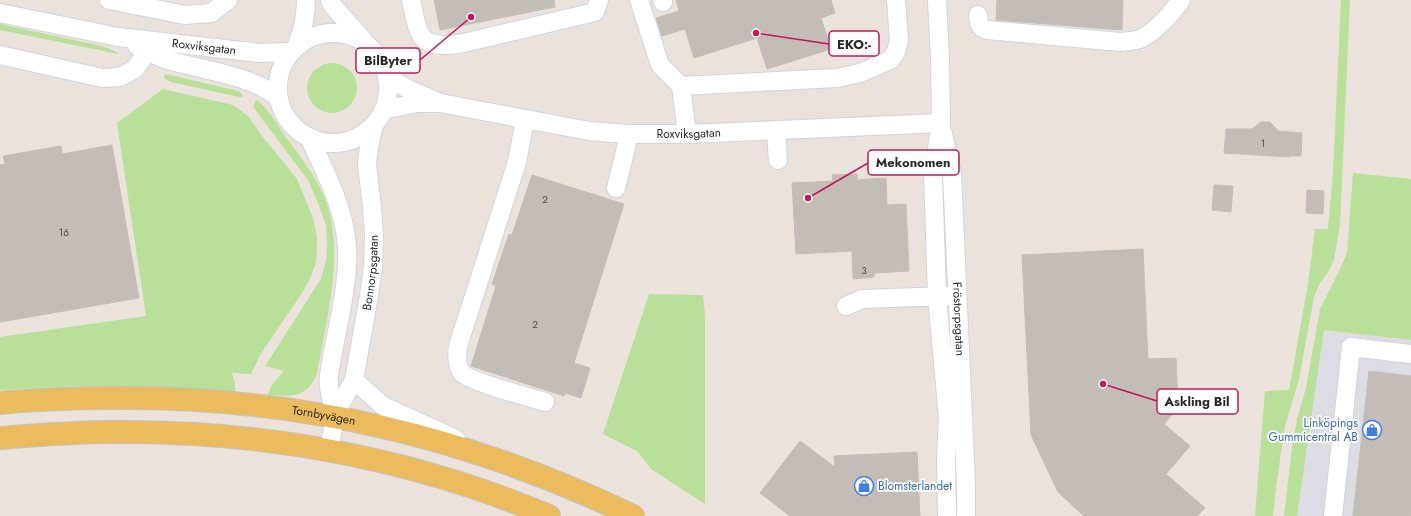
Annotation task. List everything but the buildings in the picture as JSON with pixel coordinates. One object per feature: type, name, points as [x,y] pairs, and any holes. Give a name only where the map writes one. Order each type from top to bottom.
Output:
[{"type":"main road","name":"Tornbyvägen","points":[[0,403],[87,398],[195,399],[334,416],[398,430],[457,446],[514,465],[550,479],[633,516]]},
{"type":"main road","points":[[0,438],[90,432],[165,433],[258,439],[328,450],[414,470],[463,484],[549,516]]},
{"type":"street","points":[[109,0],[185,15],[211,13],[228,0]]},
{"type":"street","points":[[306,0],[303,30],[294,49],[281,69],[278,83],[278,97],[283,111],[293,126],[309,138],[322,142],[335,142],[356,138],[366,132],[378,117],[387,96],[387,76],[376,54],[333,6],[330,0]]},
{"type":"street","points":[[411,0],[418,29],[426,42],[442,46],[459,44],[596,12],[599,0]]},
{"type":"street","points":[[639,0],[660,65],[681,86],[687,134]]},
{"type":"street","points":[[681,86],[837,78],[860,73],[890,60],[896,52],[898,40],[896,0]]},
{"type":"street","name":"Fröstorpsgatan","points":[[937,0],[941,123],[933,174],[937,296],[948,418],[946,516]]},
{"type":"street","points":[[978,15],[979,24],[982,28],[988,30],[1121,42],[1140,39],[1150,32],[1168,17],[1181,0]]},
{"type":"street","name":"Roxviksgatan","points":[[0,13],[118,37],[151,46],[259,53],[294,49]]},
{"type":"street","points":[[294,49],[306,39],[316,35],[329,33],[342,33],[357,38],[369,46]]},
{"type":"street","points":[[0,55],[102,78],[120,77],[135,69],[151,46]]},
{"type":"street","name":"Roxviksgatan","points":[[151,46],[166,59],[252,82],[267,88],[278,97]]},
{"type":"street","name":"Roxviksgatan","points":[[387,76],[406,88],[440,103],[525,120],[589,130],[628,134],[687,134],[941,123]]},
{"type":"street","name":"Roxviksgatan","points":[[378,117],[417,104],[440,103]]},
{"type":"street","name":"Bonnorpsgatan","points":[[334,416],[354,380],[362,340],[373,266],[374,236],[367,164],[369,147],[378,117]]},
{"type":"street","points":[[525,120],[517,162],[458,346],[457,360],[462,372],[472,379],[545,402]]},
{"type":"street","name":"Fröstorpsgatan","points":[[941,123],[952,173],[966,484],[966,516]]},
{"type":"street","points":[[776,130],[778,160]]},
{"type":"street","points":[[616,188],[628,134]]},
{"type":"street","name":"Bonnorpsgatan","points":[[309,138],[334,190],[341,212],[346,238],[347,259],[344,289],[328,378],[334,416],[328,450]]},
{"type":"street","points":[[846,306],[862,299],[958,296]]},
{"type":"street","points":[[1333,516],[1351,347],[1411,354]]},
{"type":"street","points":[[354,380],[383,406],[514,465]]},
{"type":"shaded area","points":[[1324,330],[1411,340],[1411,516],[1297,516]]},
{"type":"green space","points":[[1341,0],[1350,0],[1340,225],[1334,260],[1320,283],[1314,297],[1299,379],[1285,426],[1273,516],[1255,516],[1265,391],[1289,390],[1308,284],[1315,229],[1328,229],[1333,172]]},
{"type":"green space","points":[[0,24],[102,46],[117,52],[118,54],[0,30]]},
{"type":"green space","points":[[337,63],[342,64],[350,70],[356,78],[356,98],[350,106],[342,112],[327,113],[322,112],[314,106],[308,98],[307,83],[308,78],[314,70],[322,64]]},
{"type":"green space","points":[[166,74],[238,91],[242,94],[242,97],[171,82],[164,78]]},
{"type":"green space","points":[[163,89],[233,105],[248,116],[297,179],[313,218],[317,237],[316,263],[310,279],[260,355],[251,374],[232,373],[235,383],[235,392],[120,386],[0,390],[0,337],[146,316],[117,123]]},
{"type":"green space","points":[[256,100],[269,112],[305,162],[323,194],[331,222],[334,243],[332,288],[317,374],[313,382],[303,392],[284,396],[268,395],[271,386],[284,371],[265,366],[321,279],[326,260],[326,225],[308,180],[253,107]]},
{"type":"green space","points":[[1353,173],[1411,179],[1411,340],[1324,330],[1297,516],[1284,516],[1292,447],[1297,419],[1306,388],[1320,309],[1347,253]]},
{"type":"green space","points":[[649,294],[703,295],[705,316],[705,504],[651,469],[637,451],[603,434]]},
{"type":"place","name":"BilByter","points":[[471,17]]},
{"type":"place","name":"EKO:-","points":[[756,33]]},
{"type":"place","name":"Mekonomen","points":[[808,198]]},
{"type":"place","name":"Askling Bil","points":[[1103,384]]},
{"type":"place","name":"Linköpings Gummicentral AB","points":[[1372,430]]},
{"type":"place","name":"Blomsterlandet","points":[[864,486]]}]
